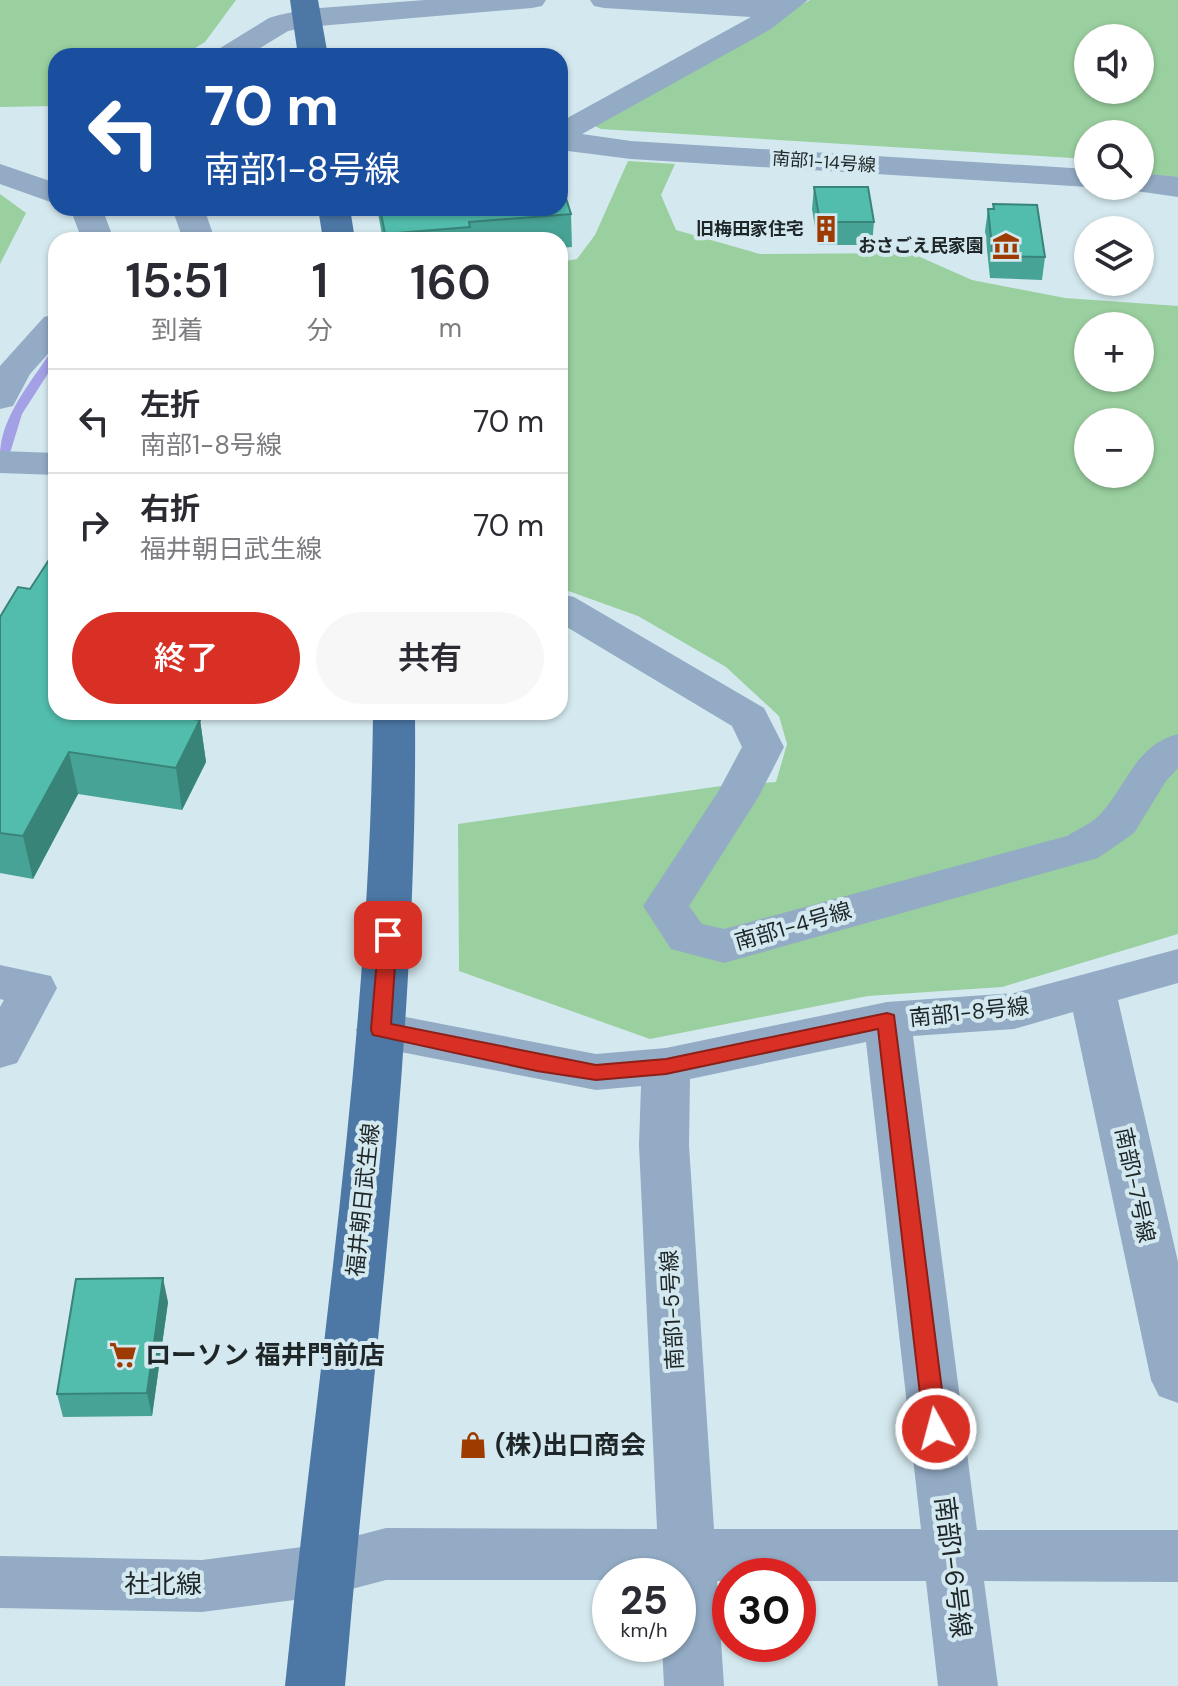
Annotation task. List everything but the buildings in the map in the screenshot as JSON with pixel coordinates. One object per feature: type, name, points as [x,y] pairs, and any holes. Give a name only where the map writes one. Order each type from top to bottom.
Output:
[{"type":"main road","points":[[306,9],[312,48]]},
{"type":"main road","name":"福井朝日武生線","points":[[315,1686],[380,1030],[394,825],[394,720]]},
{"type":"street","points":[[240,48],[306,9],[532,0]]},
{"type":"street","points":[[604,0],[785,5]]},
{"type":"street","points":[[568,130],[761,23],[785,5]]},
{"type":"street","name":"南部1-14号線","points":[[568,142],[631,150],[1074,177]]},
{"type":"street","points":[[0,173],[48,191]]},
{"type":"street","points":[[1154,184],[1178,187]]},
{"type":"street","points":[[0,398],[15,370],[48,333]]},
{"type":"street","points":[[0,462],[48,464]]},
{"type":"street","name":"南部1-4号線","points":[[568,611],[749,718],[763,747],[737,796],[666,906],[687,937],[724,946],[1082,847],[1117,824],[1140,786],[1170,752],[1178,748]]},
{"type":"street","name":"南部1-8号線","points":[[380,1030],[596,1072],[666,1066],[887,1020],[1014,1011],[1178,966]]},
{"type":"street","points":[[0,982],[34,988],[0,1050]]},
{"type":"street","name":"南部1-7号線","points":[[1092,989],[1178,1380]]},
{"type":"street","name":"南部1-6号線","points":[[887,1020],[968,1686]]},
{"type":"street","name":"南部1-5号線","points":[[666,1066],[664,1145],[694,1686]]},
{"type":"street","name":"社北線","points":[[0,1582],[202,1586],[325,1570],[386,1554],[1178,1556]]},
{"type":"green space","points":[[0,0],[236,0],[205,42],[195,48],[48,48],[48,106],[0,107]]},
{"type":"green space","points":[[810,0],[1178,0],[1178,178],[1154,175],[1154,120],[1074,120],[1074,158],[601,129],[588,123]]},
{"type":"green space","points":[[628,161],[675,164],[661,195],[676,230],[760,254],[911,253],[972,280],[1065,298],[1178,306],[1178,934],[1002,987],[868,996],[650,1039],[459,971],[458,824],[721,786],[776,782],[787,744],[779,716],[726,667],[638,616],[568,591],[568,261],[577,259],[595,235]]},
{"type":"green space","points":[[0,194],[26,213],[0,264]]},
{"type":"waterway","points":[[4,453],[16,414],[48,364]]},
{"type":"place","name":"旧梅田家住宅","points":[[826,229]]},
{"type":"place","name":"おさごえ民家園","points":[[1006,246]]},
{"type":"place","name":"ローソン 福井門前店","points":[[123,1355]]},
{"type":"place","name":"(株)出口商会","points":[[473,1445]]},
{"type":"route","points":[[388,935],[380,1030],[537,1063],[596,1072],[666,1066],[887,1020],[936,1429]]}]
